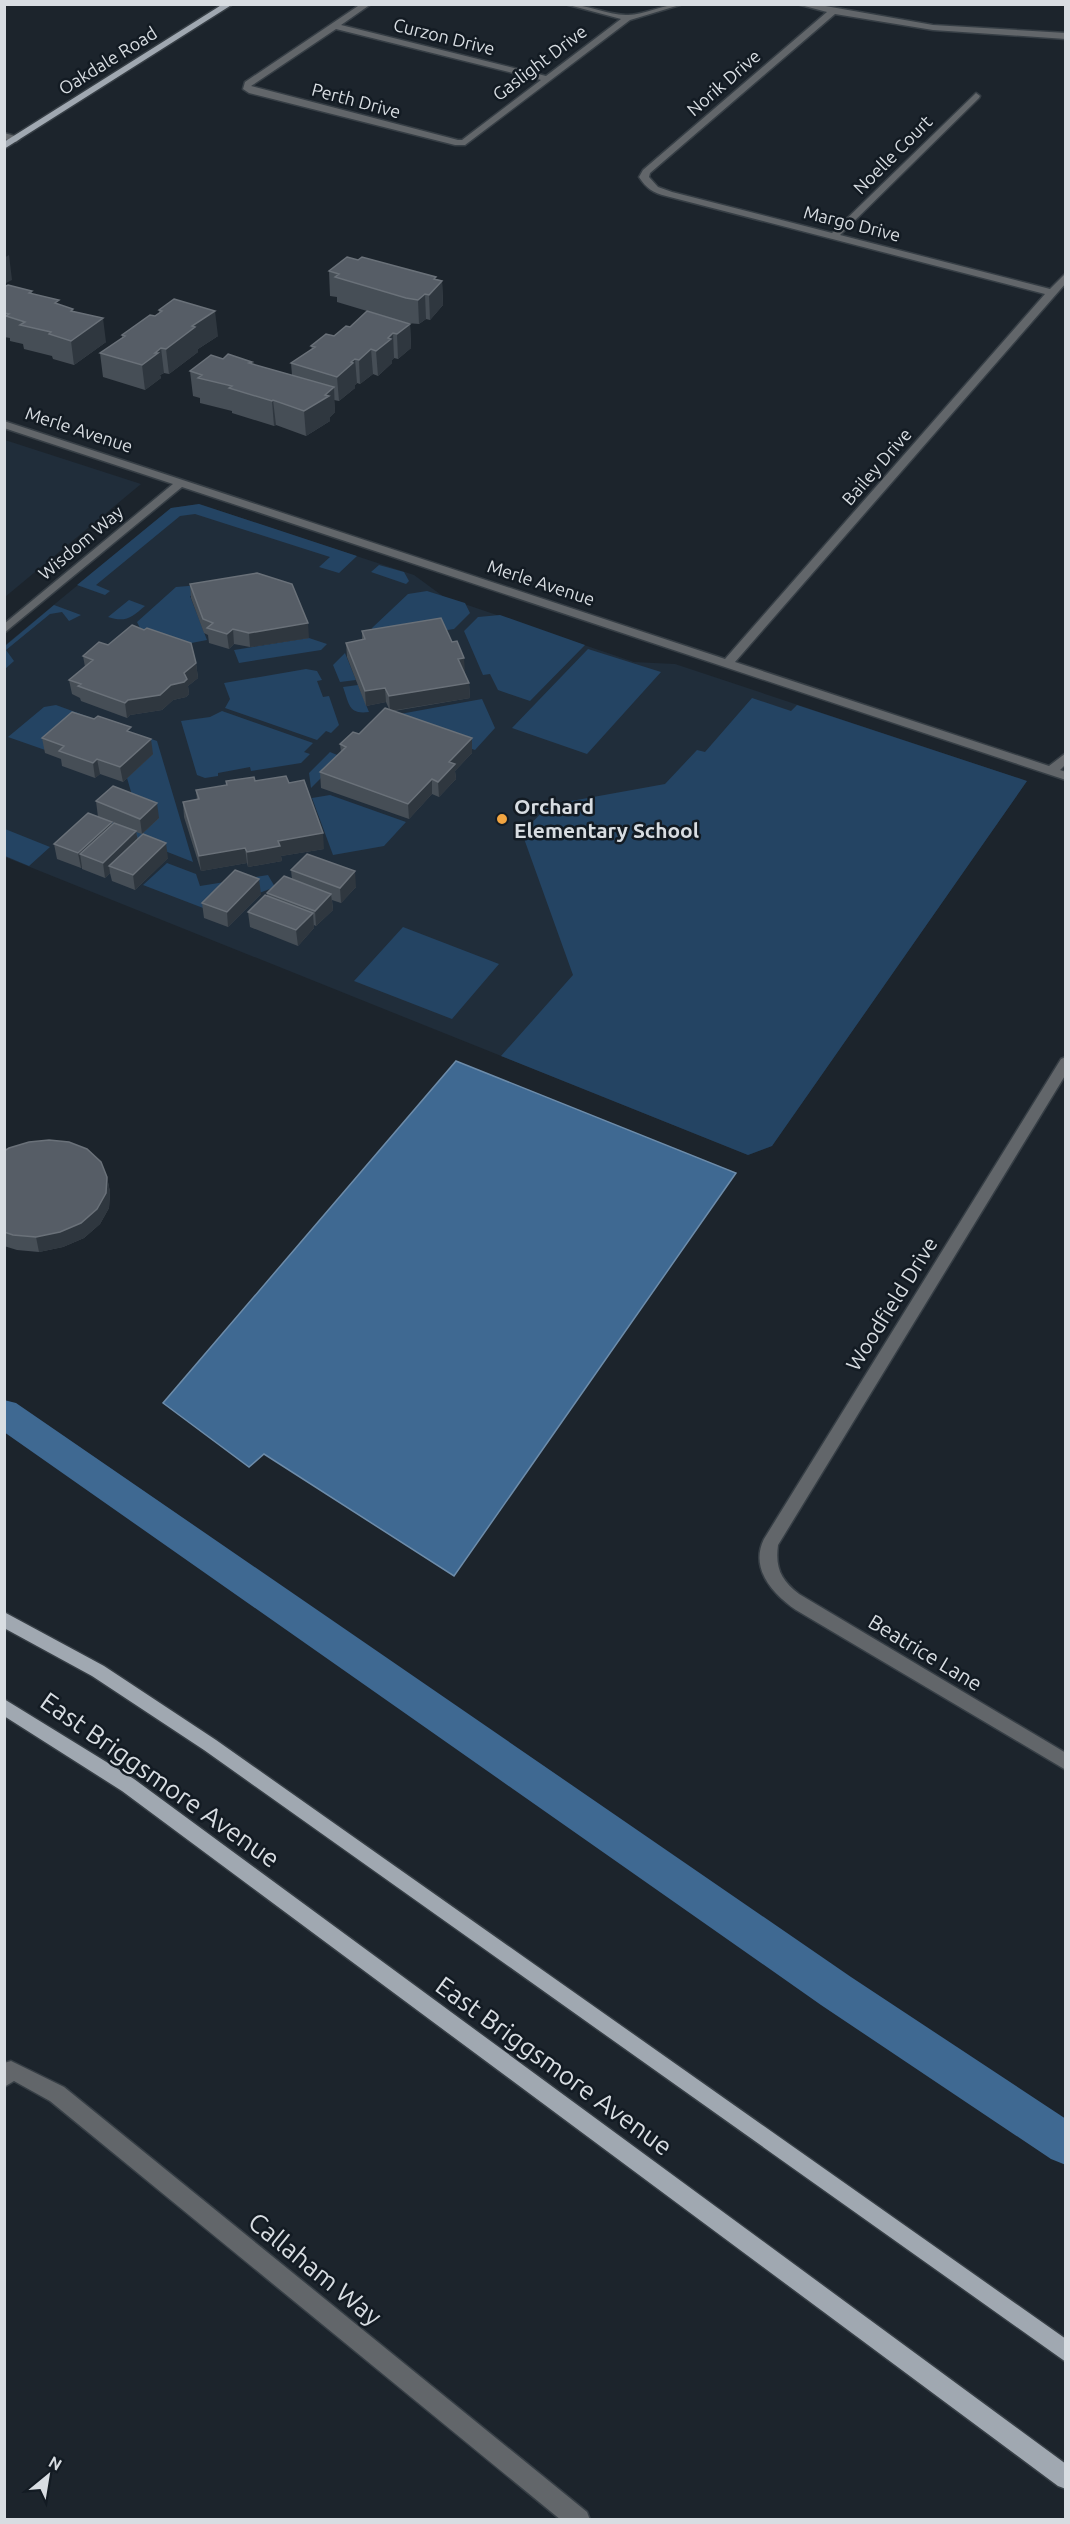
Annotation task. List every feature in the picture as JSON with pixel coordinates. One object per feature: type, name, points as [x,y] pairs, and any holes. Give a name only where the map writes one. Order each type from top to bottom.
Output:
[{"type":"main road","name":"Oakdale Road","points":[[4,146],[229,4]]},
{"type":"main road","points":[[4,1619],[98,1671],[210,1745],[1065,2352]]},
{"type":"main road","name":"East Briggsmore Avenue","points":[[4,1706],[128,1785],[1065,2478]]},
{"type":"street","points":[[334,27],[367,4]]},
{"type":"street","points":[[569,4],[627,18]]},
{"type":"street","name":"Gaslight Drive","points":[[459,143],[465,142],[627,18],[679,4]]},
{"type":"street","points":[[801,4],[832,12],[948,30],[1065,36]]},
{"type":"street","name":"Norik Drive","points":[[646,183],[644,177],[646,172],[832,12]]},
{"type":"street","name":"Curzon Drive","points":[[334,27],[547,79]]},
{"type":"street","name":"Perth Drive","points":[[334,27],[246,87],[252,91],[459,143]]},
{"type":"street","name":"Noelle Court","points":[[834,236],[975,96]]},
{"type":"street","points":[[4,136],[16,139]]},
{"type":"street","name":"Margo Drive","points":[[646,183],[655,190],[1051,292]]},
{"type":"street","name":"Bailey Drive","points":[[727,664],[1065,276]]},
{"type":"street","name":"Merle Avenue","points":[[4,424],[1065,776]]},
{"type":"street","name":"Wisdom Way","points":[[4,630],[180,483]]},
{"type":"street","points":[[1051,771],[1065,757]]},
{"type":"street","name":"Woodfield Drive","points":[[769,1572],[767,1556],[770,1544],[1065,1062]]},
{"type":"street","name":"Beatrice Lane","points":[[769,1572],[782,1592],[812,1612],[1065,1762]]},
{"type":"street","name":"Callaham Way","points":[[8,2074],[57,2094],[579,2520]]},
{"type":"shaded area","points":[[5,440],[141,484],[5,597]]},
{"type":"shaded area","name":"Orchard Elementary School","points":[[199,504],[414,575],[444,597],[634,662],[675,664],[1027,781],[772,1146],[748,1155],[5,857],[4,646],[171,508]]},
{"type":"shaded area","points":[[199,504],[357,556],[339,573],[319,567],[330,557],[195,514],[180,516],[96,585],[110,591],[105,595],[77,585],[171,508]]},
{"type":"shaded area","points":[[379,565],[404,572],[409,581],[406,584],[371,572]]},
{"type":"shaded area","points":[[200,585],[210,593],[190,596],[207,640],[186,644],[140,628],[137,622],[176,587]]},
{"type":"shaded area","points":[[427,591],[465,603],[470,613],[454,629],[382,640],[377,638],[372,628],[408,594]]},
{"type":"shaded area","points":[[129,600],[145,606],[128,618],[108,617]]},
{"type":"shaded area","points":[[54,605],[81,615],[69,621],[62,612],[50,614],[6,650],[14,661],[5,669],[5,646]]},
{"type":"shaded area","points":[[500,615],[585,645],[530,701],[498,690],[490,674],[483,675],[464,631],[478,617]]},
{"type":"shaded area","points":[[309,638],[327,644],[321,650],[239,663],[234,650]]},
{"type":"shaded area","points":[[588,649],[661,672],[587,754],[512,728]]},
{"type":"shaded area","points":[[345,653],[356,680],[340,682],[333,665]]},
{"type":"shaded area","points":[[306,669],[317,671],[322,680],[317,681],[323,697],[329,696],[339,725],[331,733],[326,731],[317,740],[225,708],[230,699],[224,683]]},
{"type":"shaded area","points":[[358,685],[369,712],[357,712],[348,703],[343,687]]},
{"type":"shaded area","points":[[752,698],[791,711],[797,705],[1027,781],[772,1146],[748,1155],[501,1056],[573,975],[522,833],[549,805],[665,784],[697,750],[705,752]]},
{"type":"shaded area","points":[[482,699],[495,728],[475,750],[399,724],[400,714]]},
{"type":"shaded area","points":[[56,705],[108,724],[48,751],[8,737],[44,707]]},
{"type":"shaded area","points":[[222,711],[313,743],[304,752],[310,754],[301,763],[251,771],[250,767],[205,778],[197,775],[181,721],[210,717]]},
{"type":"shaded area","points":[[140,735],[157,741],[193,862],[114,831],[91,828],[102,818],[136,809],[127,778],[153,754],[129,746]]},
{"type":"shaded area","points":[[330,752],[342,757],[311,788],[309,773]]},
{"type":"shaded area","points":[[330,795],[406,822],[384,846],[333,855],[312,798]]},
{"type":"shaded area","points":[[5,829],[50,847],[29,866],[5,856]]},
{"type":"shaded area","points":[[167,863],[196,874],[200,886],[268,875],[275,887],[211,911],[143,885]]},
{"type":"shaded area","points":[[403,927],[499,964],[452,1019],[354,981]]},
{"type":"shaded area","points":[[456,1061],[736,1173],[454,1576],[264,1454],[249,1467],[163,1403]]},
{"type":"building","points":[[347,257],[358,260],[362,257],[436,277],[434,279],[442,281],[429,295],[425,294],[418,300],[406,298],[335,277],[339,274],[329,271]]},
{"type":"building","points":[[8,285],[59,300],[55,303],[73,309],[71,311],[103,318],[71,341],[49,334],[51,332],[20,325],[25,322],[6,316],[9,314],[4,313],[4,287]]},
{"type":"building","points":[[174,299],[215,311],[192,326],[195,327],[166,349],[161,348],[142,365],[100,353],[150,315],[155,316],[162,311],[159,310]]},
{"type":"building","points":[[367,311],[410,324],[397,334],[393,333],[388,338],[391,339],[376,351],[371,349],[359,360],[355,359],[337,377],[291,363],[315,347],[311,346],[326,334],[334,336],[346,326],[350,327]]},
{"type":"building","points":[[228,354],[252,362],[249,363],[334,387],[325,395],[329,396],[304,411],[229,388],[232,386],[198,378],[202,375],[190,371],[211,355],[223,359]]},
{"type":"building","points":[[257,573],[292,584],[308,623],[249,633],[233,629],[227,634],[207,628],[213,623],[203,619],[190,584]]},
{"type":"building","points":[[441,618],[452,642],[457,641],[464,658],[458,659],[469,683],[389,696],[385,688],[365,691],[346,643],[365,639],[362,631]]},
{"type":"building","points":[[132,625],[191,643],[196,663],[184,673],[187,679],[184,682],[171,685],[160,695],[128,700],[125,703],[78,686],[81,684],[69,680],[93,660],[83,656],[99,642],[108,645]]},
{"type":"building","points":[[385,708],[472,738],[449,762],[455,764],[438,782],[432,779],[408,804],[320,772],[346,747],[340,744],[353,732],[359,734]]},
{"type":"building","points":[[72,712],[94,719],[98,716],[131,727],[127,731],[151,739],[120,767],[97,759],[93,763],[59,751],[64,746],[42,738]]},
{"type":"building","points":[[286,776],[289,783],[304,780],[323,833],[278,841],[280,846],[247,852],[245,848],[199,856],[183,802],[199,799],[196,790],[227,785],[226,781],[254,777],[255,781]]},
{"type":"building","points":[[113,786],[157,803],[140,819],[96,801]]},
{"type":"building","points":[[88,813],[112,822],[78,853],[54,844]]},
{"type":"building","points":[[114,823],[136,831],[103,863],[80,854]]},
{"type":"building","points":[[143,834],[166,843],[133,875],[109,866]]},
{"type":"building","points":[[307,854],[355,871],[340,888],[291,870]]},
{"type":"building","points":[[235,870],[259,879],[227,912],[202,903]]},
{"type":"building","points":[[284,876],[331,894],[315,911],[267,893]]},
{"type":"building","points":[[265,895],[313,913],[296,930],[248,912]]},
{"type":"building","points":[[49,1140],[69,1142],[87,1149],[101,1162],[107,1177],[106,1193],[97,1209],[81,1223],[60,1232],[36,1237],[4,1232],[4,1151],[29,1142]]},
{"type":"waterway","points":[[4,1413],[836,1991],[1066,2144]]},
{"type":"place","name":"Orchard Elementary School","points":[[502,819]]}]
